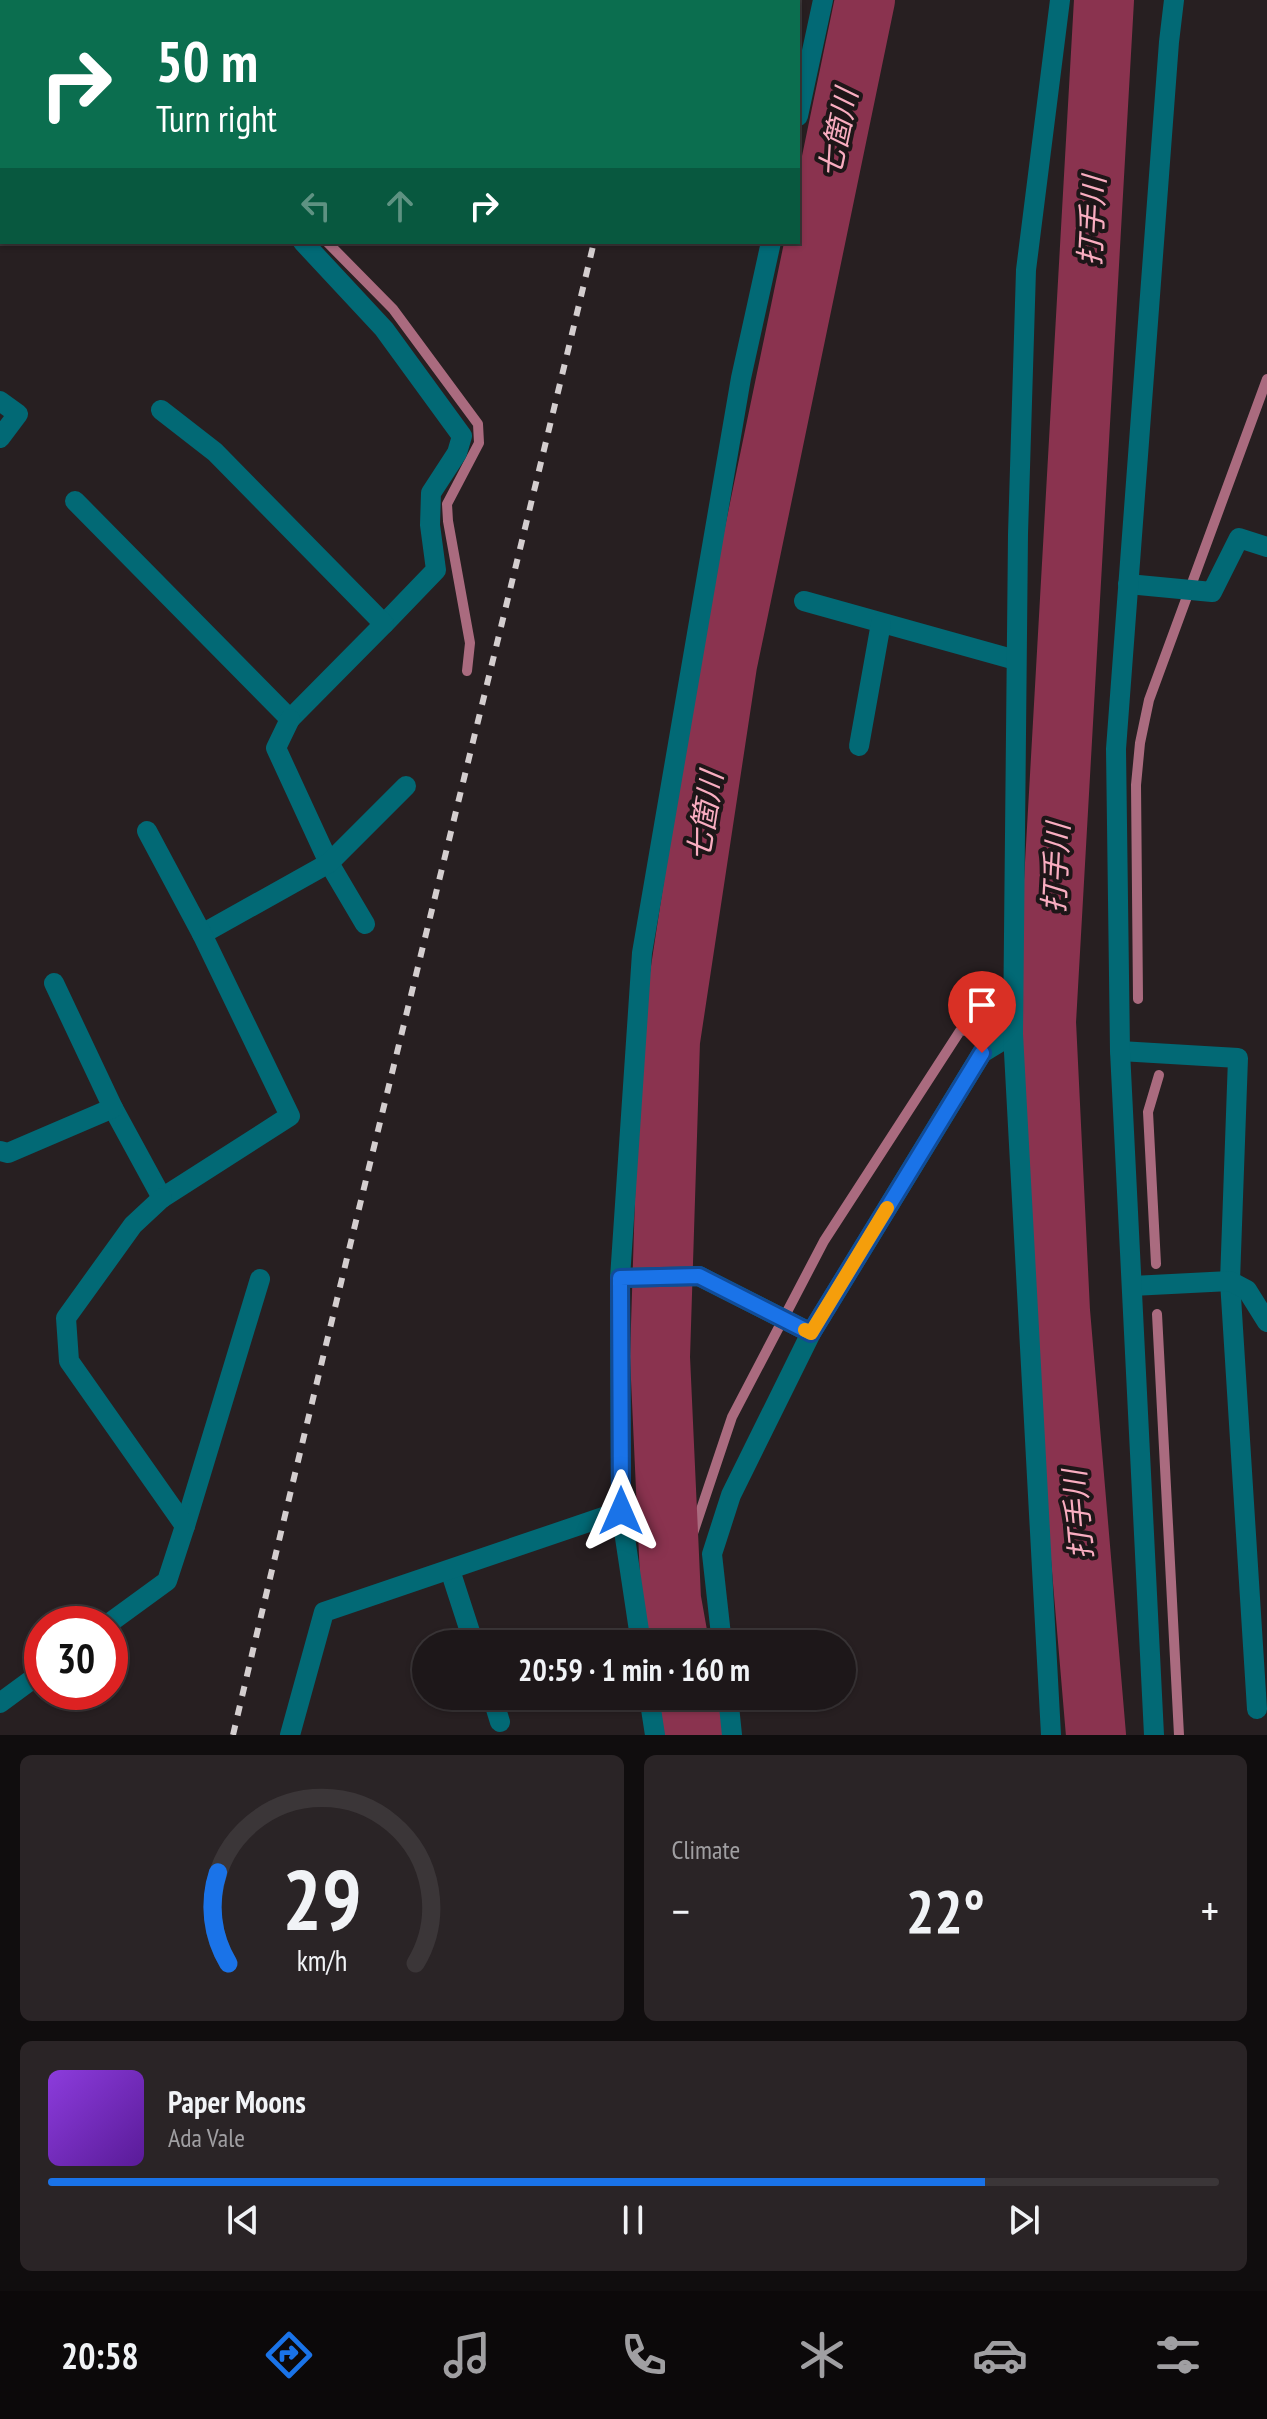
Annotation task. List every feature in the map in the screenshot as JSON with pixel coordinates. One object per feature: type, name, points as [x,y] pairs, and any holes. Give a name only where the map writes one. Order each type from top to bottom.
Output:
[{"type":"street","points":[[800,107],[823,0]]},
{"type":"street","points":[[1051,1735],[1013,1034],[1016,660],[1026,270],[1060,0]]},
{"type":"street","points":[[1154,1735],[1120,1051],[1116,749],[1174,0]]},
{"type":"street","points":[[305,244],[384,329],[462,436],[457,453],[431,493],[430,525],[436,570],[290,719],[276,748],[329,863],[365,924]]},
{"type":"street","points":[[639,1630],[621,1511],[620,1278],[642,953],[738,393],[771,244]]},
{"type":"street","points":[[0,401],[18,414],[0,438]]},
{"type":"street","points":[[161,410],[215,452],[384,624]]},
{"type":"street","points":[[75,501],[290,719]]},
{"type":"street","points":[[1128,584],[1212,592],[1239,538],[1267,547]]},
{"type":"street","points":[[804,601],[1016,660]]},
{"type":"street","points":[[859,746],[881,623]]},
{"type":"street","points":[[202,934],[329,863],[406,786]]},
{"type":"street","points":[[147,831],[202,934],[290,1116],[162,1198],[133,1225],[66,1318],[69,1361],[185,1526]]},
{"type":"street","points":[[54,983],[113,1108],[162,1198]]},
{"type":"street","points":[[720,1630],[712,1554],[731,1495],[811,1333],[982,1053],[1013,1034]]},
{"type":"street","points":[[1120,1051],[1238,1058],[1230,1281],[1257,1709]]},
{"type":"street","points":[[0,1151],[8,1153],[113,1108]]},
{"type":"street","points":[[620,1278],[699,1276],[811,1333]]},
{"type":"street","points":[[128,1609],[167,1581],[260,1279]]},
{"type":"street","points":[[1132,1286],[1230,1281],[1247,1290],[1267,1322]]},
{"type":"street","points":[[290,1735],[324,1612],[621,1511]]},
{"type":"street","points":[[450,1570],[469,1630]]},
{"type":"street","points":[[0,1703],[24,1685]]},
{"type":"street","points":[[496,1710],[500,1722]]},
{"type":"street","points":[[651,1710],[655,1735]]},
{"type":"street","points":[[729,1710],[732,1735]]},
{"type":"waterway","name":"七箇川","points":[[677,1630],[671,1599],[660,1357],[670,1041],[727,665],[865,0]]},
{"type":"waterway","name":"打手川","points":[[1096,1735],[1060,1311],[1046,1022],[1104,0]]},
{"type":"waterway","points":[[329,244],[393,309],[478,424],[479,443],[447,504],[470,643],[467,671]]},
{"type":"waterway","points":[[1138,999],[1136,785],[1140,743],[1149,700],[1267,379]]},
{"type":"waterway","points":[[671,1599],[732,1417],[824,1241],[960,1031],[1046,1022]]},
{"type":"waterway","points":[[1156,1264],[1148,1112],[1159,1075]]},
{"type":"waterway","points":[[1157,1314],[1179,1735]]},
{"type":"waterway","name":"七箇川","points":[[691,1710],[695,1735]]},
{"type":"railway","points":[[233,1735],[594,244]]},
{"type":"slow traffic","points":[[805,1330],[811,1333],[887,1208]]},
{"type":"route","points":[[621,1511],[620,1278],[699,1276],[811,1333],[982,1053]]}]
